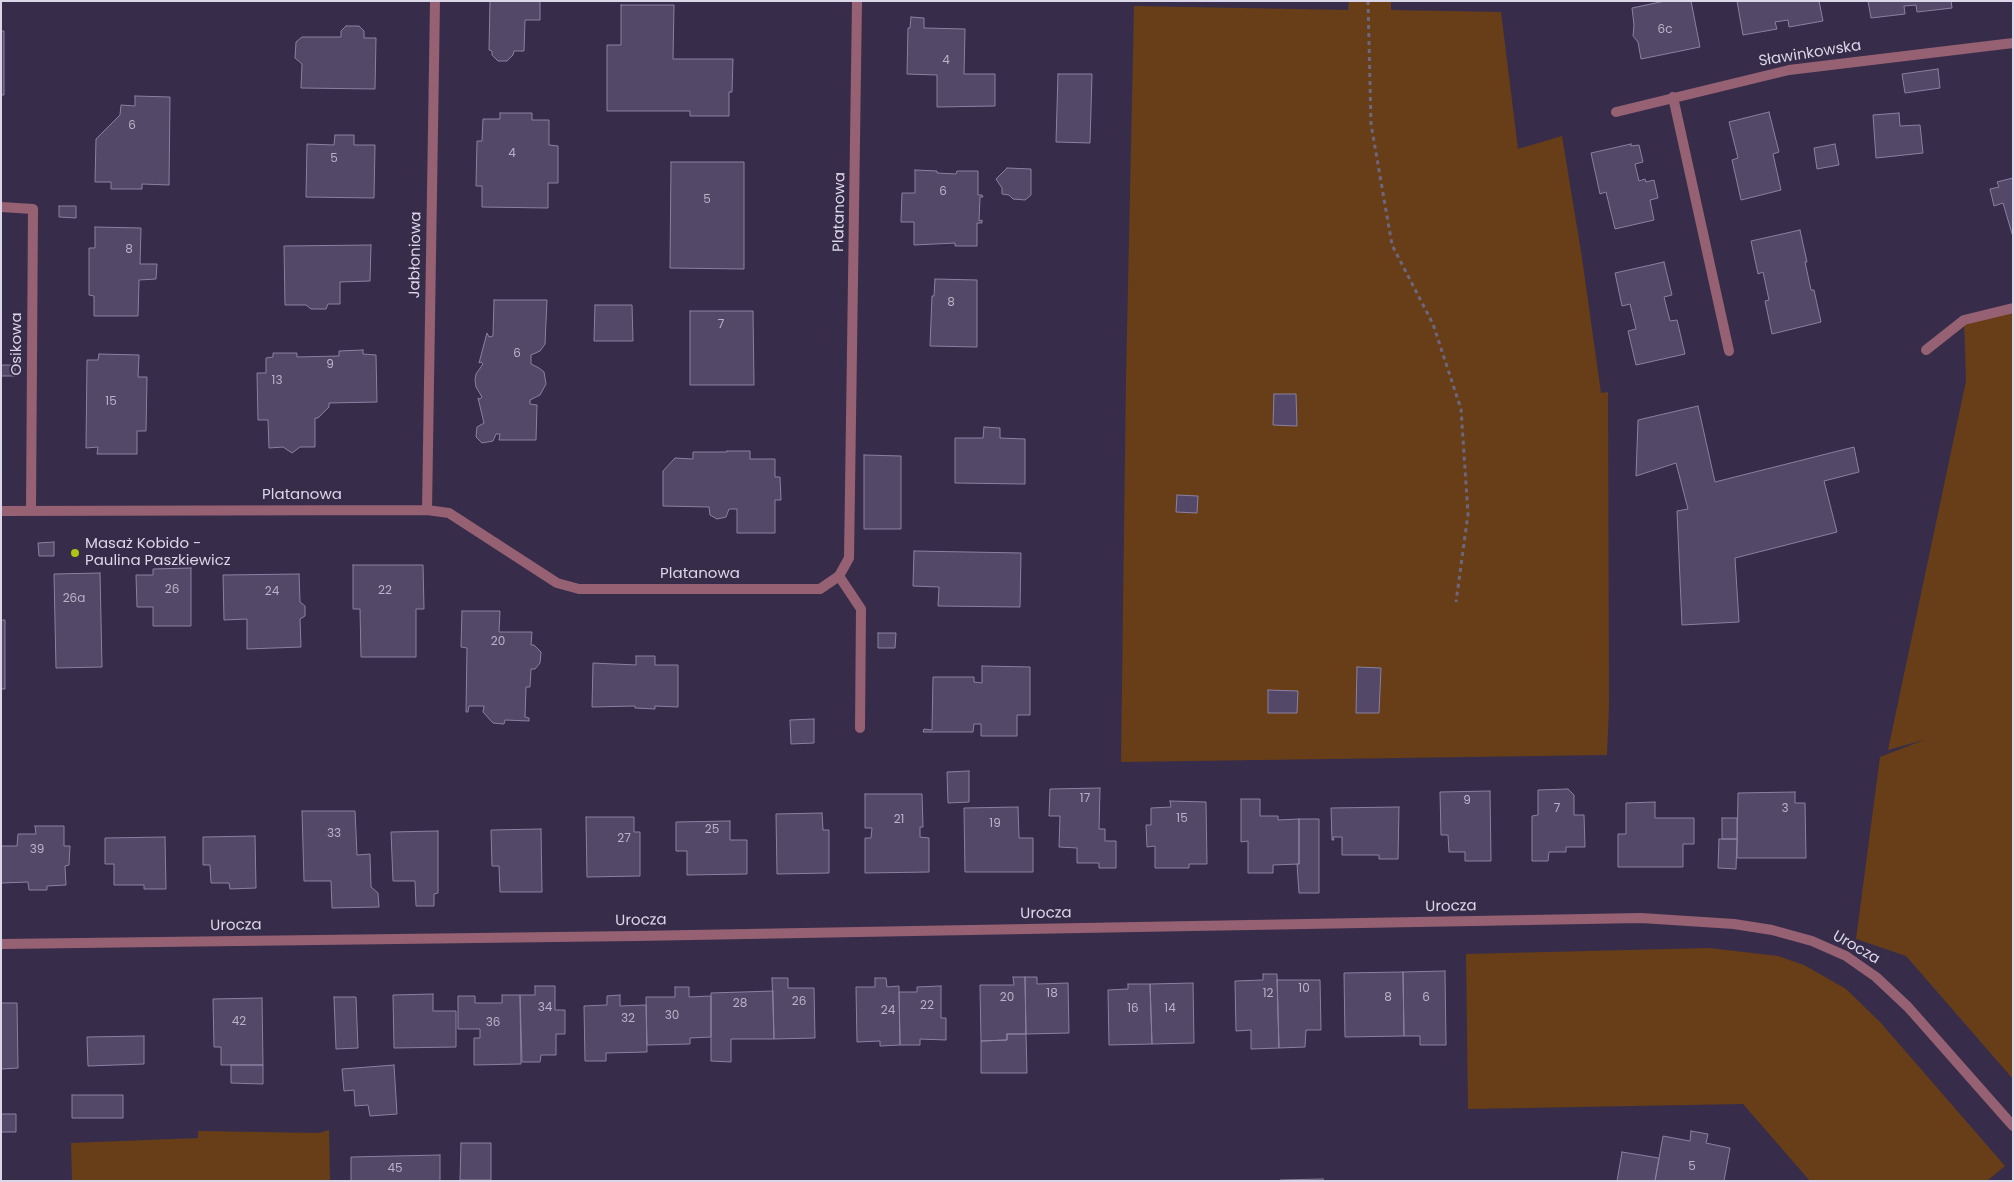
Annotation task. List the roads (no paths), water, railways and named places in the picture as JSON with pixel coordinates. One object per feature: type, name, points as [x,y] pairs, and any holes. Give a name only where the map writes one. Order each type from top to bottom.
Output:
[{"type":"street","name":"Jabłoniowa","points":[[427,510],[435,1]]},
{"type":"street","name":"Platanowa","points":[[1,511],[427,510],[450,514],[557,583],[580,589],[820,589],[839,576],[849,558],[857,1]]},
{"type":"street","name":"Sławinkowska","points":[[1616,112],[1790,70],[2013,43]]},
{"type":"street","points":[[1673,97],[1729,351]]},
{"type":"street","name":"Osikowa","points":[[1,207],[33,209],[31,510]]},
{"type":"street","points":[[1926,350],[1964,320],[2013,308]]},
{"type":"street","points":[[839,576],[861,609],[860,728]]},
{"type":"street","name":"Urocza","points":[[1,944],[645,936],[1641,918],[1717,923],[1772,930],[1812,941],[1846,956],[1876,977],[1908,1007],[2013,1126]]},
{"type":"place","name":"Masaż Kobido - Paulina Paszkiewicz","points":[[75,553]]}]
